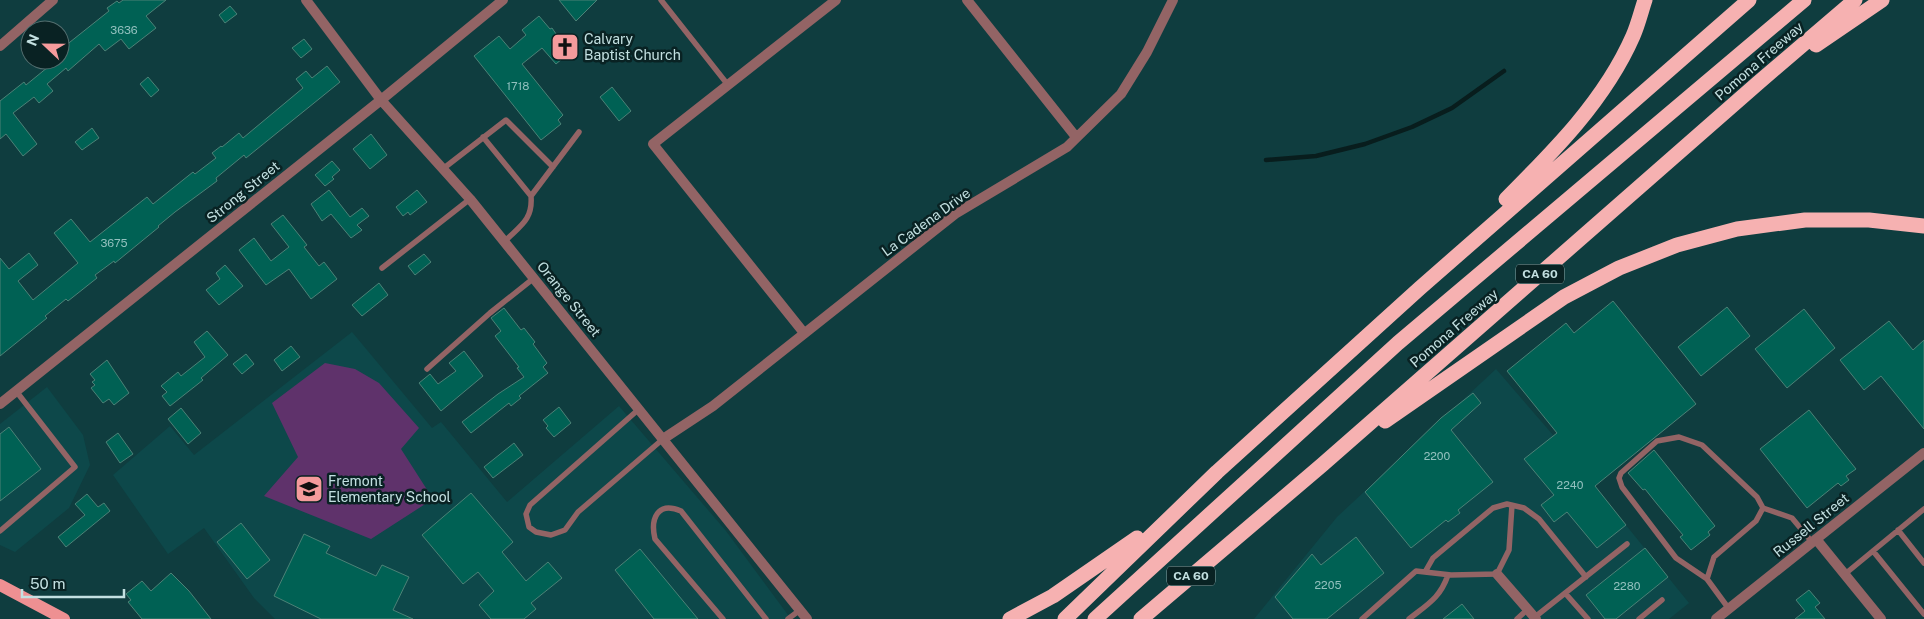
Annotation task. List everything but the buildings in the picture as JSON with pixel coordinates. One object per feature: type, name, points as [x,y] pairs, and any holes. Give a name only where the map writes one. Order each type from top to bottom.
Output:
[{"type":"highway","points":[[1420,288],[1560,144],[1604,88],[1633,37],[1645,0]]},
{"type":"highway","points":[[1065,619],[1217,472],[1420,288],[1749,0]]},
{"type":"highway","name":"Pomona Freeway","points":[[1095,619],[1398,344],[1804,0]]},
{"type":"highway","name":"Pomona Freeway","points":[[1141,619],[1322,465],[1758,83],[1856,0]]},
{"type":"highway","points":[[1758,83],[1882,0]]},
{"type":"highway","points":[[1322,465],[1564,296],[1619,268],[1677,245],[1737,229],[1806,220],[1869,220],[1924,226]]},
{"type":"highway","points":[[1010,619],[1053,596],[1133,542],[1217,472]]},
{"type":"highway","points":[[1156,619],[1241,534]]},
{"type":"main road","points":[[0,585],[64,619]]},
{"type":"street","points":[[0,46],[53,0]]},
{"type":"street","name":"Orange Street","points":[[306,0],[381,100],[444,168],[505,241],[807,619]]},
{"type":"street","name":"Strong Street","points":[[0,404],[381,100],[503,0]]},
{"type":"street","points":[[804,333],[653,144],[836,0]]},
{"type":"street","points":[[967,0],[1076,137]]},
{"type":"street","name":"La Cadena Drive","points":[[662,439],[714,406],[955,214],[1067,147],[1121,94],[1147,52],[1173,0]]},
{"type":"street","name":"Russell Street","points":[[1716,619],[1924,453]]},
{"type":"street","points":[[1814,540],[1845,574],[1881,619]]},
{"type":"street","points":[[1497,574],[1533,615]]},
{"type":"lane","points":[[661,0],[728,85]]},
{"type":"lane","points":[[444,168],[506,120],[553,167]]},
{"type":"lane","points":[[531,196],[579,132]]},
{"type":"lane","points":[[484,137],[531,196],[532,208],[529,217],[505,241]]},
{"type":"lane","points":[[382,268],[470,199]]},
{"type":"lane","points":[[427,369],[490,312],[534,278]]},
{"type":"lane","points":[[0,531],[75,467],[16,390]]},
{"type":"lane","points":[[639,409],[530,505],[526,514],[529,527],[536,532],[551,536],[565,530],[578,512],[662,439]]},
{"type":"lane","points":[[1729,609],[1707,579],[1676,558],[1622,487],[1619,478],[1621,473],[1657,441],[1680,437],[1702,445],[1756,497],[1763,508],[1792,518],[1814,540]]},
{"type":"lane","points":[[1425,572],[1433,558],[1493,508],[1507,504],[1524,508],[1539,519],[1586,577]]},
{"type":"lane","points":[[1366,618],[1416,571],[1448,574],[1497,574],[1509,550],[1512,505]]},
{"type":"lane","points":[[723,619],[655,539],[652,528],[655,517],[662,508],[671,507],[680,511],[766,619]]},
{"type":"lane","points":[[1707,579],[1714,558],[1756,521],[1763,508]]},
{"type":"lane","points":[[1845,574],[1924,509]]},
{"type":"lane","points":[[1898,530],[1924,563]]},
{"type":"lane","points":[[1517,619],[1533,615],[1565,593],[1627,544]]},
{"type":"lane","points":[[1873,551],[1924,614]]},
{"type":"lane","points":[[1409,619],[1437,597],[1443,589],[1448,574]]},
{"type":"lane","points":[[1565,593],[1588,619]]},
{"type":"lane","points":[[1639,619],[1662,600]]},
{"type":"lane","points":[[788,619],[800,610]]},
{"type":"shaded area","name":"Fremont Elementary School","points":[[352,332],[432,428],[441,422],[507,502],[619,406],[726,531],[791,619],[275,619],[254,598],[204,528],[168,554],[113,475],[170,426],[194,455]]},
{"type":"shaded area","points":[[325,363],[355,369],[379,383],[419,428],[401,449],[433,499],[371,539],[264,496],[298,457],[272,403]]},
{"type":"shaded area","points":[[1496,369],[1553,435],[1689,603],[1669,619],[1254,619],[1337,517]]},
{"type":"shaded area","points":[[47,387],[83,435],[90,465],[69,508],[15,552],[0,545],[0,424]]},
{"type":"waterway","points":[[1266,160],[1316,156],[1365,144],[1412,127],[1452,108],[1504,71]]},
{"type":"place","name":"Calvary Baptist Church","points":[[565,47]]},
{"type":"place","name":"Fremont Elementary School","points":[[309,489]]}]
